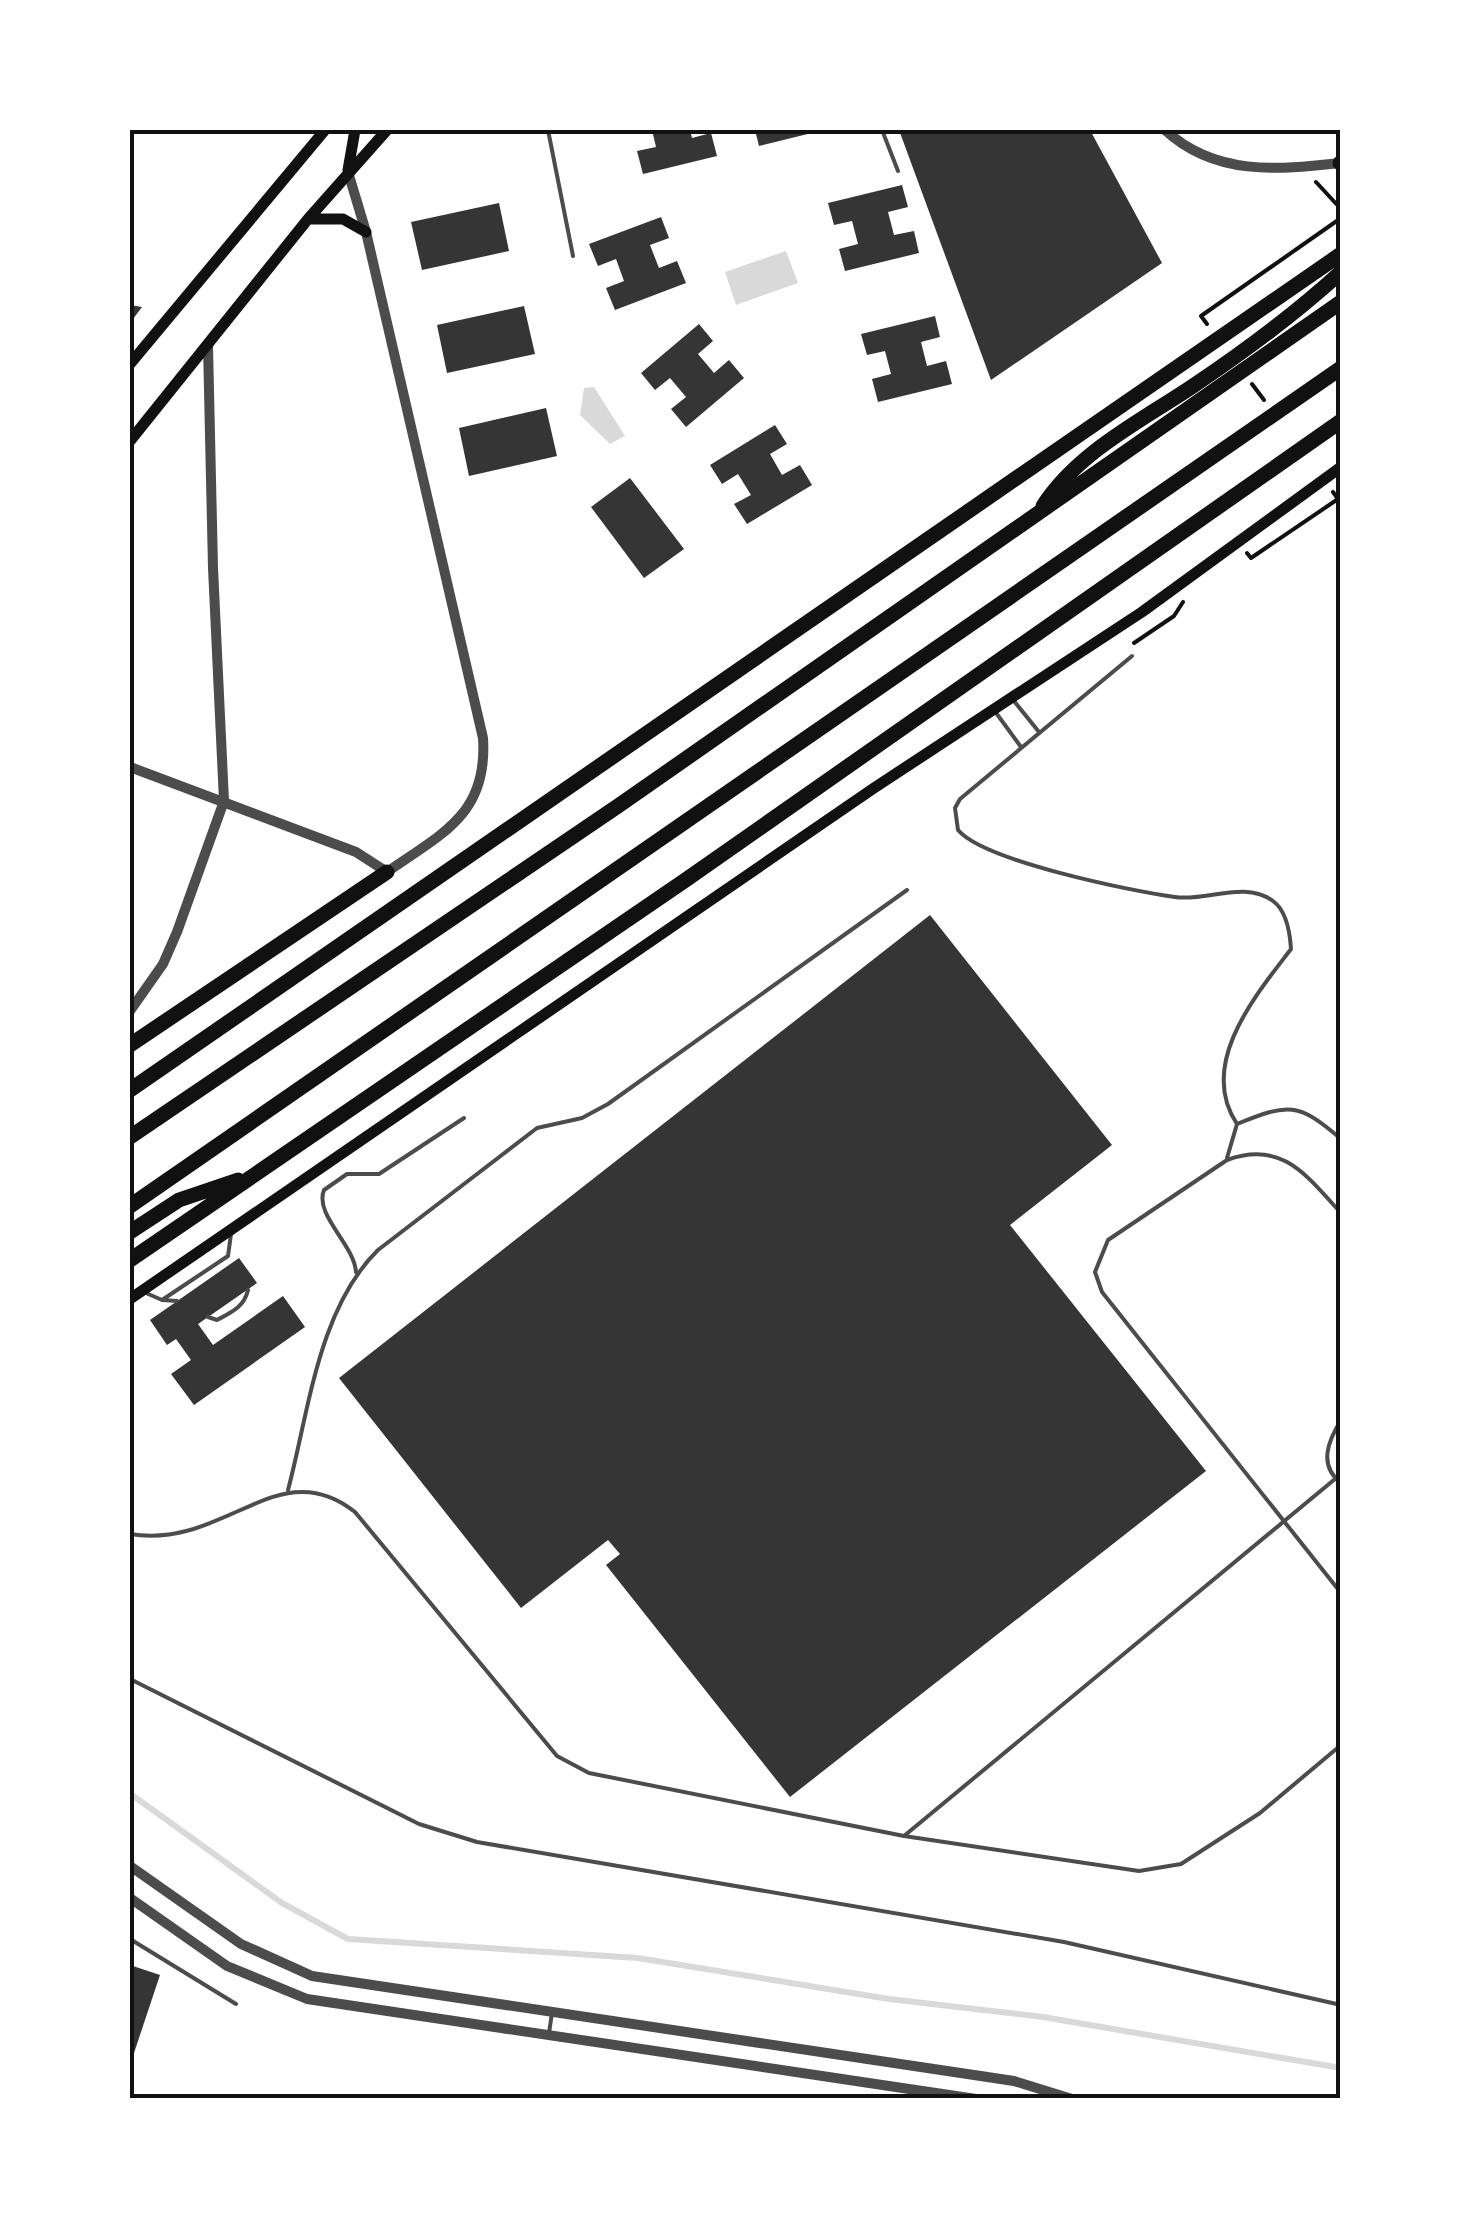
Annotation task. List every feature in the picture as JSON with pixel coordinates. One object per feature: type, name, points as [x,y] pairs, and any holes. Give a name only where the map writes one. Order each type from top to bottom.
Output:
[{"type":"highway","points":[[130,1090],[1341,254]]},
{"type":"highway","points":[[1040,512],[1056,485],[1114,437],[1286,320],[1341,272]]},
{"type":"highway","points":[[130,1138],[1341,302]]},
{"type":"highway","points":[[130,1206],[1341,368]]},
{"type":"highway","points":[[130,1260],[1341,421]]},
{"type":"highway","points":[[130,1045],[387,872]]},
{"type":"highway","points":[[130,1232],[179,1200],[257,1174]]},
{"type":"main road","points":[[130,364],[325,130]]},
{"type":"main road","points":[[348,172],[355,130]]},
{"type":"main road","points":[[130,441],[308,220],[387,130]]},
{"type":"main road","points":[[308,220],[343,220],[366,232]]},
{"type":"main road","points":[[130,1299],[874,788],[1142,612],[1341,467]]},
{"type":"street","points":[[1165,130],[1190,150],[1236,166],[1340,163]]},
{"type":"street","points":[[130,767],[356,852],[387,872],[462,817],[478,793],[485,765],[483,738],[366,232],[348,172]]},
{"type":"street","points":[[130,1011],[162,964],[177,932],[224,801],[212,568],[208,346]]},
{"type":"street","points":[[130,1866],[241,1944],[294,1970],[345,1983],[1014,2081],[1072,2099]]},
{"type":"street","points":[[130,1898],[227,1966],[292,1994],[349,2008],[976,2099]]},
{"type":"lane","points":[[548,130],[574,256]]},
{"type":"lane","points":[[882,130],[898,171]]},
{"type":"lane","points":[[1132,656],[960,799],[954,820],[965,838],[1000,857],[1178,898],[1246,890],[1274,901],[1289,925],[1291,949],[1242,1014],[1229,1051],[1224,1097],[1237,1124],[1227,1160]]},
{"type":"lane","points":[[1012,698],[1039,732]]},
{"type":"lane","points":[[994,710],[1021,747]]},
{"type":"lane","points":[[288,1490],[331,1328],[356,1272],[537,1128],[582,1118],[608,1104],[907,890]]},
{"type":"lane","points":[[1237,1124],[1284,1106],[1310,1112],[1341,1139]]},
{"type":"lane","points":[[356,1272],[351,1248],[323,1208],[324,1190],[347,1174],[379,1174],[464,1118]]},
{"type":"lane","points":[[1341,1213],[1284,1160],[1262,1152],[1227,1160],[1108,1240],[1095,1272],[1102,1292],[1341,1593]]},
{"type":"lane","points":[[231,1232],[228,1256],[232,1263]]},
{"type":"lane","points":[[162,1300],[228,1256]]},
{"type":"lane","points":[[142,1290],[177,1302]]},
{"type":"lane","points":[[208,1317],[218,1320],[232,1312],[245,1302],[248,1290]]},
{"type":"lane","points":[[1341,1420],[1326,1450],[1327,1466],[1341,1482]]},
{"type":"lane","points":[[904,1836],[1335,1478]]},
{"type":"lane","points":[[130,1534],[180,1536],[288,1490],[322,1491],[355,1512],[546,1747],[576,1768],[904,1836],[1118,1870],[1162,1869],[1181,1864],[1260,1813],[1341,1745]]},
{"type":"lane","points":[[130,1680],[419,1824],[477,1842],[1064,1942],[1341,2005]]},
{"type":"lane","points":[[130,1939],[236,2004]]},
{"type":"lane","points":[[548,2036],[552,2013]]},
{"type":"path","points":[[1302,167],[1341,209]]},
{"type":"path","points":[[1200,316],[1341,218]]},
{"type":"path","points":[[1293,530],[1338,498]]},
{"type":"shaded area","points":[[786,251],[798,283],[736,305],[725,272]]},
{"type":"shaded area","points":[[594,387],[625,436],[610,444],[580,415],[584,388]]},
{"type":"building","points":[[652,130],[690,130],[692,138],[711,133],[717,156],[643,174],[637,151],[656,147]]},
{"type":"building","points":[[755,130],[820,130],[820,131],[759,146]]},
{"type":"building","points":[[899,130],[1090,130],[1162,263],[991,380]]},
{"type":"building","points":[[902,185],[908,207],[888,212],[894,235],[914,231],[919,253],[845,271],[839,249],[858,244],[852,221],[834,225],[828,203]]},
{"type":"building","points":[[499,203],[509,251],[422,270],[411,222]]},
{"type":"building","points":[[661,217],[669,238],[650,245],[659,268],[677,261],[686,283],[615,310],[606,288],[624,281],[616,259],[598,266],[589,244]]},
{"type":"building","points":[[130,305],[142,307],[130,323]]},
{"type":"building","points":[[524,306],[535,354],[447,373],[437,325]]},
{"type":"building","points":[[935,316],[940,337],[921,342],[927,366],[946,361],[952,384],[878,402],[872,379],[891,374],[885,351],[867,355],[861,334]]},
{"type":"building","points":[[699,324],[713,341],[698,354],[714,373],[729,360],[744,378],[686,427],[671,409],[686,397],[670,378],[655,390],[641,373]]},
{"type":"building","points":[[546,408],[557,456],[469,476],[459,428]]},
{"type":"building","points":[[775,425],[787,444],[770,454],[782,475],[800,465],[812,485],[747,524],[734,504],[751,495],[738,474],[722,484],[710,465]]},
{"type":"building","points":[[630,478],[684,549],[644,578],[591,507]]},
{"type":"building","points":[[930,915],[1112,1145],[1010,1225],[1206,1471],[790,1797],[606,1565],[620,1554],[608,1540],[521,1608],[339,1378]]},
{"type":"building","points":[[239,1258],[257,1283],[198,1324],[213,1345],[283,1296],[305,1327],[194,1405],[171,1374],[191,1360],[176,1339],[167,1345],[150,1320]]},
{"type":"building","points":[[130,1965],[160,1975],[131,2062],[130,2062]]},
{"type":"waterway","points":[[132,1795],[282,1903],[348,1939],[638,1958],[889,1999],[1043,2017],[1341,2068]]}]
